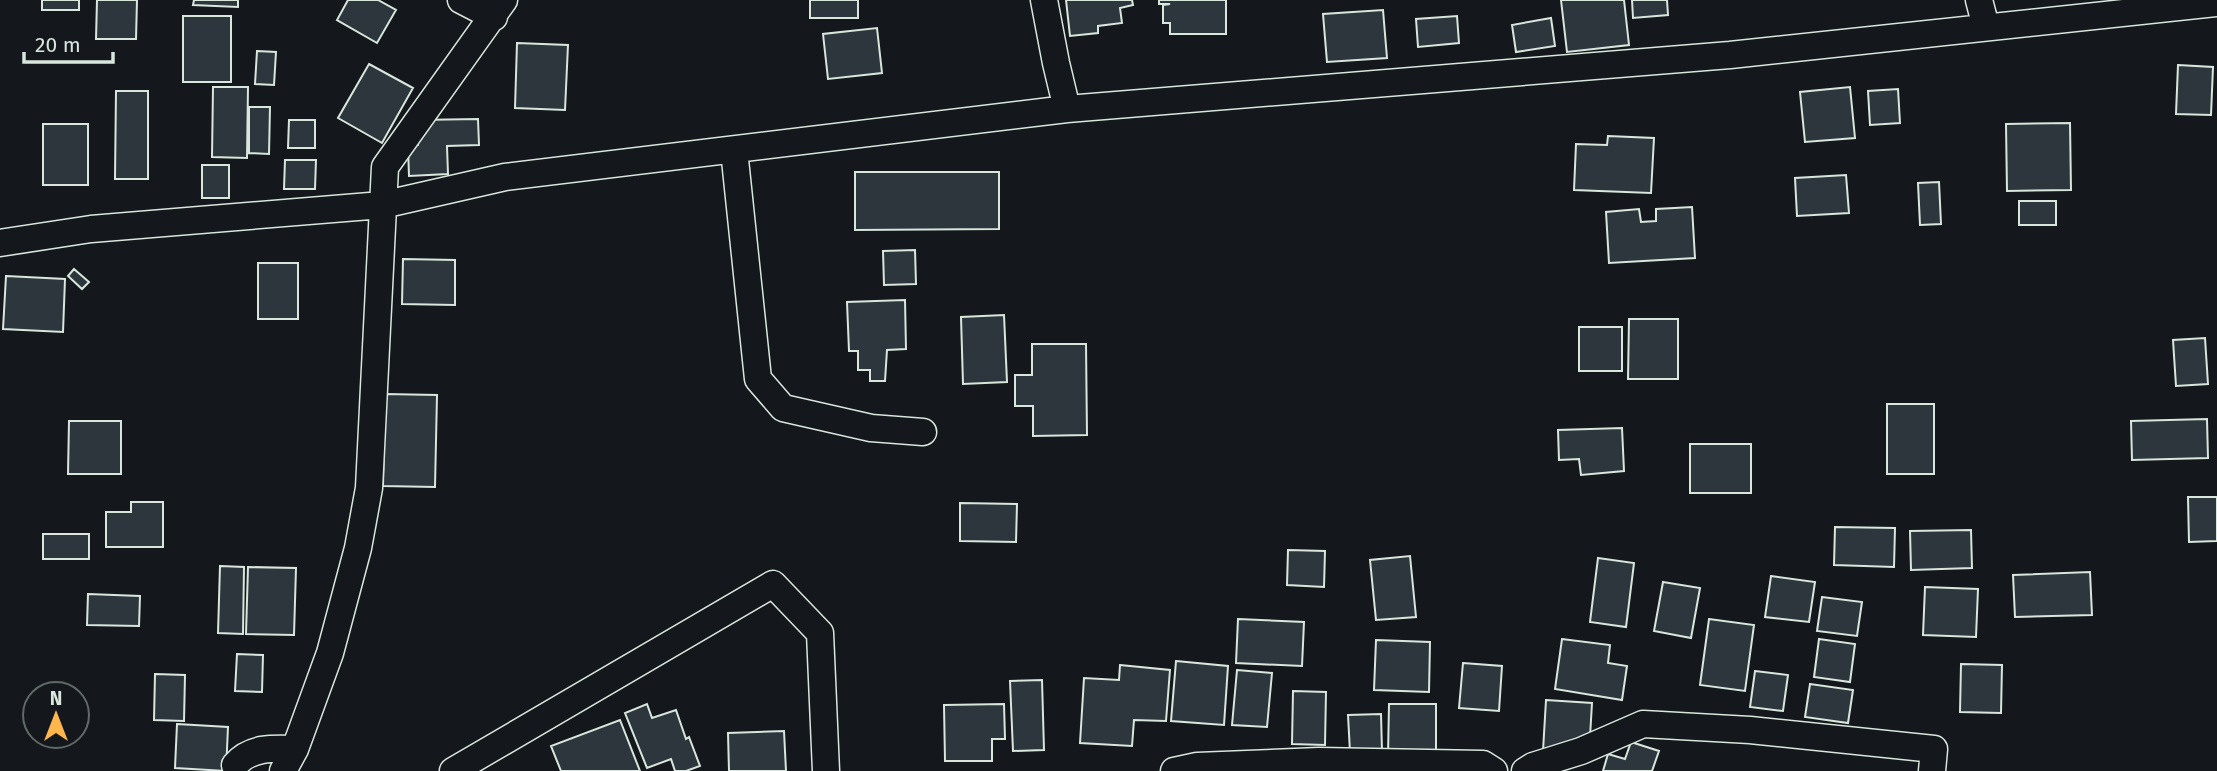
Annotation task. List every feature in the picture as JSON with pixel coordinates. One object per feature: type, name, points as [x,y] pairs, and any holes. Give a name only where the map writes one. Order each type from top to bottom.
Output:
[{"type":"street","points":[[235,765],[242,756],[267,748],[289,760],[330,653],[358,548],[369,488],[385,167],[499,8],[461,0]]},
{"type":"street","points":[[1044,0],[1067,109]]},
{"type":"street","points":[[1979,0],[1986,27]]},
{"type":"street","points":[[0,243],[91,229],[382,205],[505,177],[1067,109],[1730,55],[2217,3]]},
{"type":"street","points":[[734,149],[758,379],[782,408],[871,428],[923,432]]},
{"type":"street","points":[[453,771],[773,584],[820,633],[826,771]]},
{"type":"street","points":[[1525,771],[1581,751],[1643,724],[1750,730],[1934,748],[1932,771]]},
{"type":"street","points":[[1174,771],[1197,766],[1319,761],[1483,764],[1494,771]]},
{"type":"building","points":[[42,0],[79,0],[79,10],[42,10]]},
{"type":"building","points":[[97,0],[137,0],[136,39],[96,39]]},
{"type":"building","points":[[194,0],[238,0],[238,7],[193,5]]},
{"type":"building","points":[[348,0],[378,0],[396,10],[377,43],[337,20]]},
{"type":"building","points":[[810,0],[858,0],[858,18],[810,18]]},
{"type":"building","points":[[1066,0],[1132,0],[1133,5],[1120,8],[1122,23],[1098,26],[1098,33],[1070,36]]},
{"type":"building","points":[[1159,0],[1226,0],[1226,34],[1170,34],[1170,23],[1163,23],[1163,5],[1170,4],[1159,4]]},
{"type":"building","points":[[1561,0],[1624,0],[1629,45],[1567,52]]},
{"type":"building","points":[[1632,0],[1667,0],[1668,15],[1633,18]]},
{"type":"building","points":[[1383,10],[1387,58],[1327,62],[1323,14]]},
{"type":"building","points":[[183,16],[231,16],[231,82],[183,82]]},
{"type":"building","points":[[1457,16],[1459,43],[1418,47],[1416,19]]},
{"type":"building","points":[[1551,18],[1555,46],[1516,52],[1512,25]]},
{"type":"building","points":[[877,28],[882,73],[828,79],[823,34]]},
{"type":"building","points":[[517,43],[568,45],[565,110],[515,108]]},
{"type":"building","points":[[257,51],[276,52],[274,85],[255,84]]},
{"type":"building","points":[[369,64],[413,88],[382,143],[338,118]]},
{"type":"building","points":[[2178,65],[2213,67],[2211,115],[2176,114]]},
{"type":"building","points":[[213,87],[248,87],[247,158],[212,157]]},
{"type":"building","points":[[1850,87],[1855,138],[1805,142],[1800,92]]},
{"type":"building","points":[[1898,89],[1900,123],[1870,125],[1868,91]]},
{"type":"building","points":[[116,91],[148,91],[148,179],[115,179]]},
{"type":"building","points":[[249,107],[270,107],[269,154],[249,153]]},
{"type":"building","points":[[478,119],[479,145],[447,146],[448,174],[409,176],[408,147],[418,145],[417,120]]},
{"type":"building","points":[[289,120],[315,120],[315,148],[288,148]]},
{"type":"building","points":[[2070,123],[2071,190],[2007,191],[2006,124]]},
{"type":"building","points":[[43,124],[88,124],[88,185],[43,185]]},
{"type":"building","points":[[1608,136],[1654,138],[1651,193],[1574,190],[1576,144],[1607,145]]},
{"type":"building","points":[[285,160],[316,160],[315,189],[284,189]]},
{"type":"building","points":[[202,165],[229,165],[229,198],[202,198]]},
{"type":"building","points":[[855,172],[999,172],[999,229],[855,230]]},
{"type":"building","points":[[1846,175],[1849,213],[1797,216],[1795,178]]},
{"type":"building","points":[[1939,182],[1941,224],[1920,225],[1918,183]]},
{"type":"building","points":[[2019,201],[2056,201],[2056,225],[2019,225]]},
{"type":"building","points":[[1692,207],[1695,258],[1609,263],[1606,212],[1639,209],[1641,222],[1656,221],[1656,209]]},
{"type":"building","points":[[915,250],[916,284],[884,285],[883,251]]},
{"type":"building","points":[[403,259],[455,260],[455,305],[402,304]]},
{"type":"building","points":[[258,263],[298,263],[298,319],[258,319]]},
{"type":"building","points":[[74,269],[89,282],[82,289],[68,276]]},
{"type":"building","points":[[6,276],[65,279],[63,332],[3,329]]},
{"type":"building","points":[[905,300],[906,349],[887,350],[885,381],[870,381],[870,370],[858,370],[858,351],[849,351],[847,302]]},
{"type":"building","points":[[1004,315],[1007,382],[963,384],[961,317]]},
{"type":"building","points":[[1629,319],[1678,319],[1678,379],[1628,379]]},
{"type":"building","points":[[1579,327],[1622,327],[1622,371],[1579,371]]},
{"type":"building","points":[[2205,338],[2208,384],[2176,386],[2173,340]]},
{"type":"building","points":[[1032,344],[1086,344],[1087,435],[1033,436],[1033,406],[1015,406],[1015,375],[1032,375]]},
{"type":"building","points":[[385,394],[437,395],[435,487],[383,486]]},
{"type":"building","points":[[1887,404],[1934,404],[1934,474],[1887,474]]},
{"type":"building","points":[[2207,419],[2208,458],[2132,460],[2131,421]]},
{"type":"building","points":[[69,421],[121,421],[121,474],[68,474]]},
{"type":"building","points":[[1622,428],[1624,471],[1581,475],[1579,459],[1559,460],[1558,430]]},
{"type":"building","points":[[1690,444],[1751,444],[1751,493],[1690,493]]},
{"type":"building","points":[[2188,497],[2217,497],[2217,541],[2189,542]]},
{"type":"building","points":[[131,502],[163,502],[163,547],[106,547],[106,512],[131,512]]},
{"type":"building","points":[[960,503],[1017,504],[1016,542],[960,541]]},
{"type":"building","points":[[1835,527],[1895,528],[1894,567],[1834,565]]},
{"type":"building","points":[[1971,530],[1972,568],[1911,570],[1910,531]]},
{"type":"building","points":[[43,534],[89,534],[89,559],[43,559]]},
{"type":"building","points":[[1288,550],[1325,551],[1324,587],[1287,585]]},
{"type":"building","points":[[1410,556],[1416,617],[1376,620],[1370,560]]},
{"type":"building","points":[[1598,558],[1634,563],[1626,627],[1590,622]]},
{"type":"building","points":[[220,566],[244,567],[243,634],[218,633]]},
{"type":"building","points":[[248,567],[296,568],[294,635],[246,634]]},
{"type":"building","points":[[2090,572],[2092,615],[2015,617],[2013,575]]},
{"type":"building","points":[[1771,576],[1815,582],[1809,622],[1765,617]]},
{"type":"building","points":[[1663,582],[1700,588],[1691,638],[1654,631]]},
{"type":"building","points":[[1925,587],[1978,589],[1976,637],[1923,635]]},
{"type":"building","points":[[88,594],[140,596],[139,626],[87,625]]},
{"type":"building","points":[[1822,597],[1862,602],[1857,636],[1817,631]]},
{"type":"building","points":[[1238,619],[1304,622],[1302,666],[1236,663]]},
{"type":"building","points":[[1709,619],[1754,625],[1745,691],[1700,685]]},
{"type":"building","points":[[1562,639],[1610,645],[1608,663],[1627,666],[1622,700],[1555,689]]},
{"type":"building","points":[[1819,639],[1855,644],[1850,682],[1814,677]]},
{"type":"building","points":[[1376,640],[1430,642],[1429,692],[1374,690]]},
{"type":"building","points":[[237,654],[263,655],[262,692],[235,691]]},
{"type":"building","points":[[1176,661],[1228,666],[1224,725],[1171,721]]},
{"type":"building","points":[[1463,663],[1502,666],[1499,711],[1459,708]]},
{"type":"building","points":[[1961,664],[2002,665],[2001,713],[1960,712]]},
{"type":"building","points":[[1120,665],[1170,670],[1166,721],[1134,720],[1132,746],[1080,743],[1084,678],[1119,680]]},
{"type":"building","points":[[1237,670],[1272,673],[1267,727],[1232,725]]},
{"type":"building","points":[[1755,671],[1788,675],[1783,711],[1750,707]]},
{"type":"building","points":[[155,674],[185,675],[184,721],[154,720]]},
{"type":"building","points":[[1042,680],[1044,750],[1013,751],[1010,681]]},
{"type":"building","points":[[1810,684],[1853,690],[1848,723],[1805,717]]},
{"type":"building","points":[[1293,691],[1326,692],[1325,745],[1292,744]]},
{"type":"building","points":[[1546,700],[1592,703],[1589,754],[1543,751]]},
{"type":"building","points":[[647,704],[652,718],[676,710],[686,739],[689,737],[700,766],[686,771],[675,771],[671,759],[647,768],[625,713]]},
{"type":"building","points":[[1004,704],[1005,739],[992,739],[992,761],[945,761],[944,705]]},
{"type":"building","points":[[1389,704],[1436,704],[1436,757],[1388,756]]},
{"type":"building","points":[[1381,714],[1382,751],[1350,752],[1348,715]]},
{"type":"building","points":[[620,720],[640,771],[561,771],[551,746]]},
{"type":"building","points":[[177,724],[228,727],[226,771],[175,768]]},
{"type":"building","points":[[784,731],[786,771],[729,771],[728,733]]},
{"type":"building","points":[[1631,742],[1659,751],[1652,771],[1603,771],[1608,754],[1625,759]]}]
